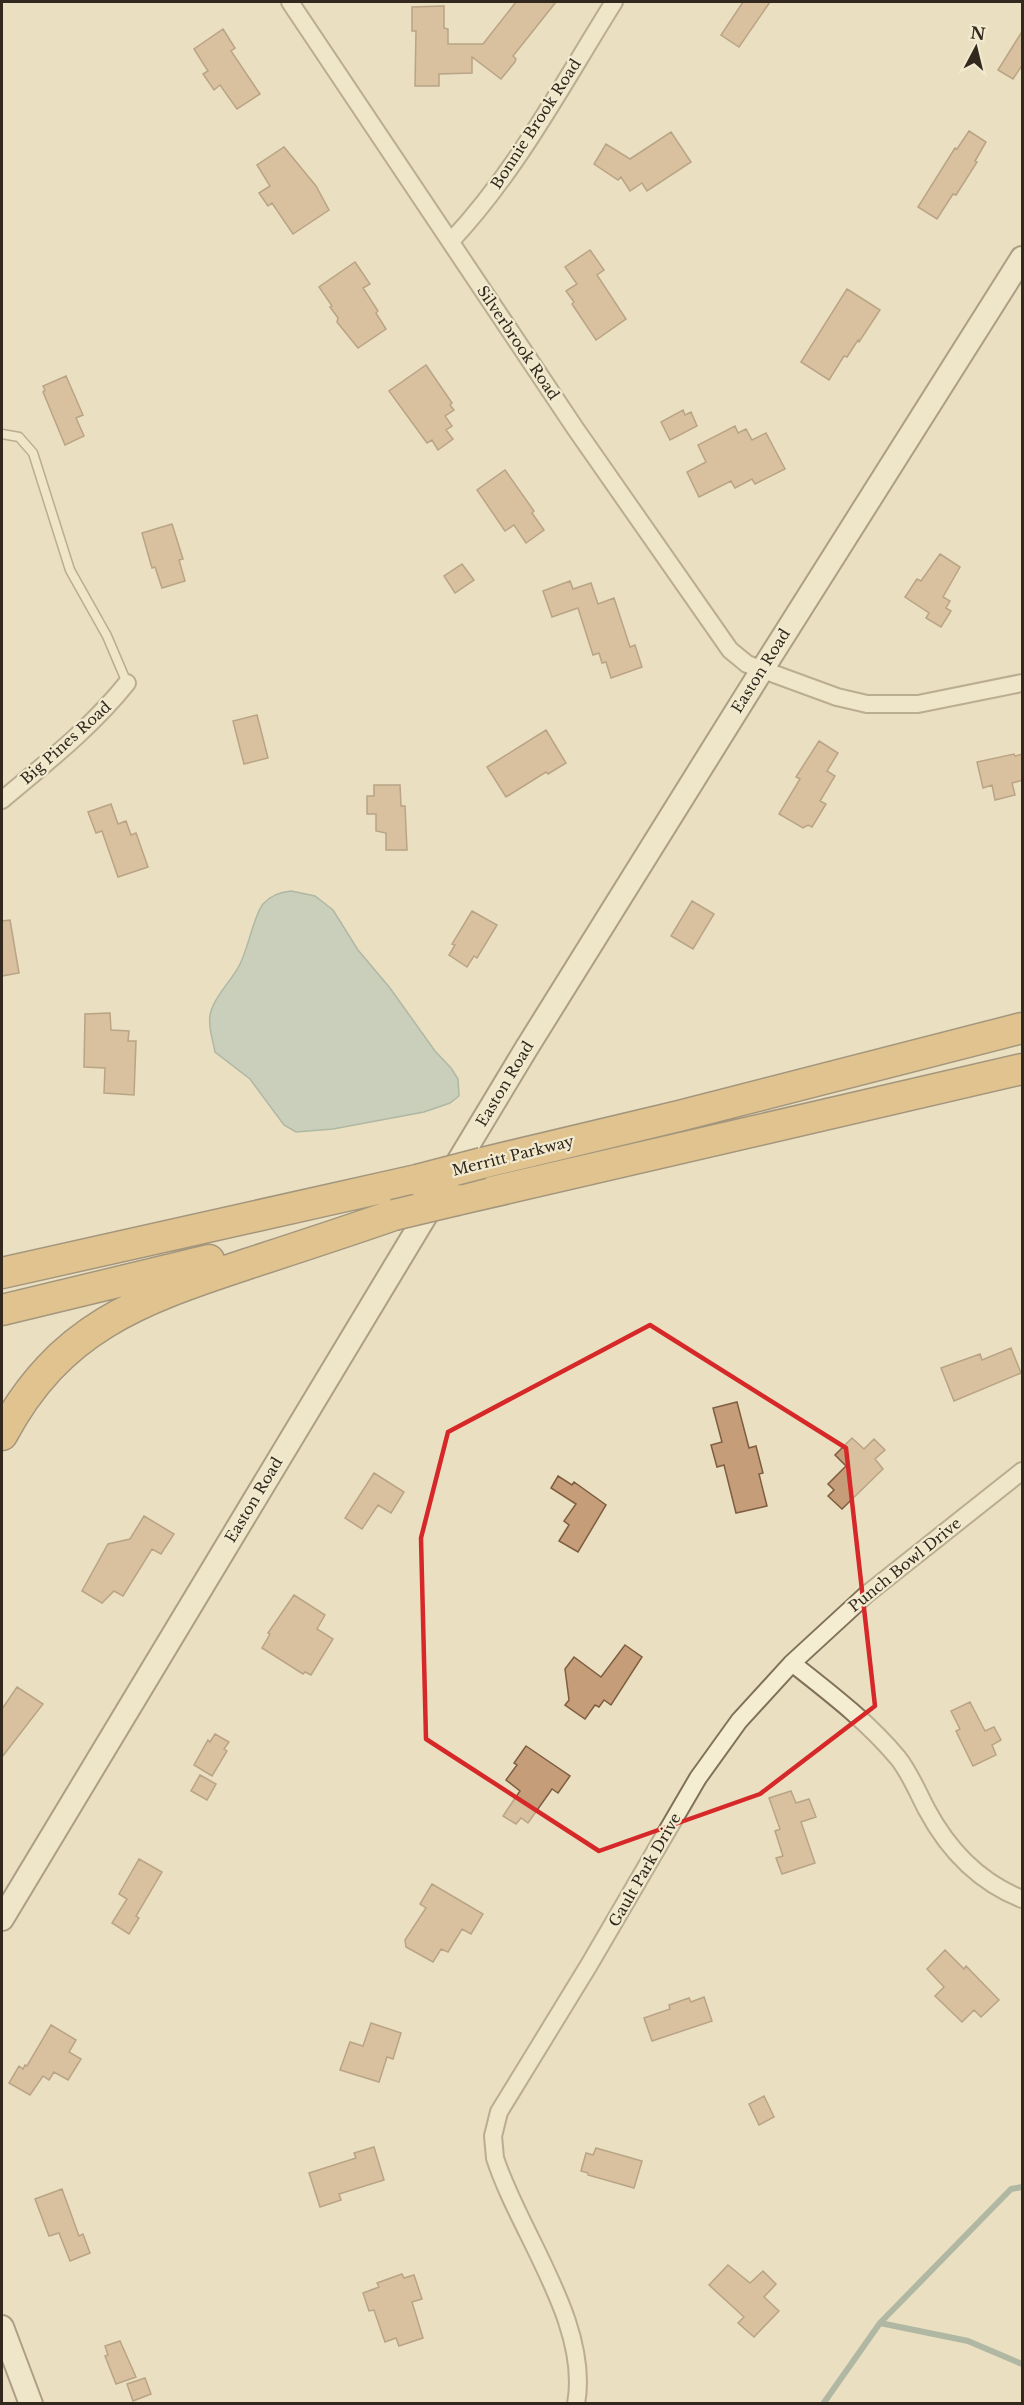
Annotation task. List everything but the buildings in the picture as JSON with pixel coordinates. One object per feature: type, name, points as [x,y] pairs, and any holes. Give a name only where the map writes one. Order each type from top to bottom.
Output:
[{"type":"highway","name":"Merritt Parkway","points":[[2,1273],[417,1180],[1023,1028]]},
{"type":"highway","name":"Merritt Parkway","points":[[2,1310],[457,1200],[1023,1069]]},
{"type":"highway","points":[[2,1435],[19,1404],[49,1366],[87,1334],[114,1316],[140,1303],[214,1275],[394,1215]]},
{"type":"main road","name":"Easton Road","points":[[2,1919],[526,1049],[762,670],[1023,258]]},
{"type":"main road","points":[[2,2326],[31,2403]]},
{"type":"street","name":"Silverbrook Road","points":[[290,2],[693,600],[730,650],[747,664],[762,670],[837,697],[880,705],[940,700],[1023,683]]},
{"type":"street","name":"Bonnie Brook Road","points":[[451,242],[478,213],[528,139],[614,2]]},
{"type":"street","name":"Big Pines Road","points":[[2,800],[77,736],[109,705],[127,683]]},
{"type":"street","name":"Punch Bowl Drive","points":[[792,1663],[867,1594],[1023,1472]]},
{"type":"street","points":[[792,1663],[874,1729],[900,1761],[939,1831],[963,1861],[994,1885],[1023,1899]]},
{"type":"street","name":"Gault Park Drive","points":[[576,2403],[578,2374],[573,2341],[557,2298],[501,2175],[493,2147],[495,2125],[502,2106],[589,1965],[704,1769],[739,1721],[792,1663]]},
{"type":"lane","points":[[2,434],[19,437],[33,453],[70,570],[107,636],[127,683]]},
{"type":"highlighted area","points":[[650,1325],[846,1448],[875,1706],[760,1794],[599,1851],[426,1739],[421,1538],[448,1432]]},
{"type":"water","points":[[291,891],[315,896],[333,910],[358,950],[390,988],[435,1051],[451,1068],[458,1079],[459,1096],[450,1103],[424,1112],[333,1129],[296,1132],[284,1125],[250,1079],[215,1052],[210,1021],[214,1004],[240,964],[263,904],[276,894]]},
{"type":"waterway","points":[[823,2404],[880,2323],[1011,2189],[1022,2187]]},
{"type":"waterway","points":[[880,2323],[968,2341],[1022,2364]]}]
